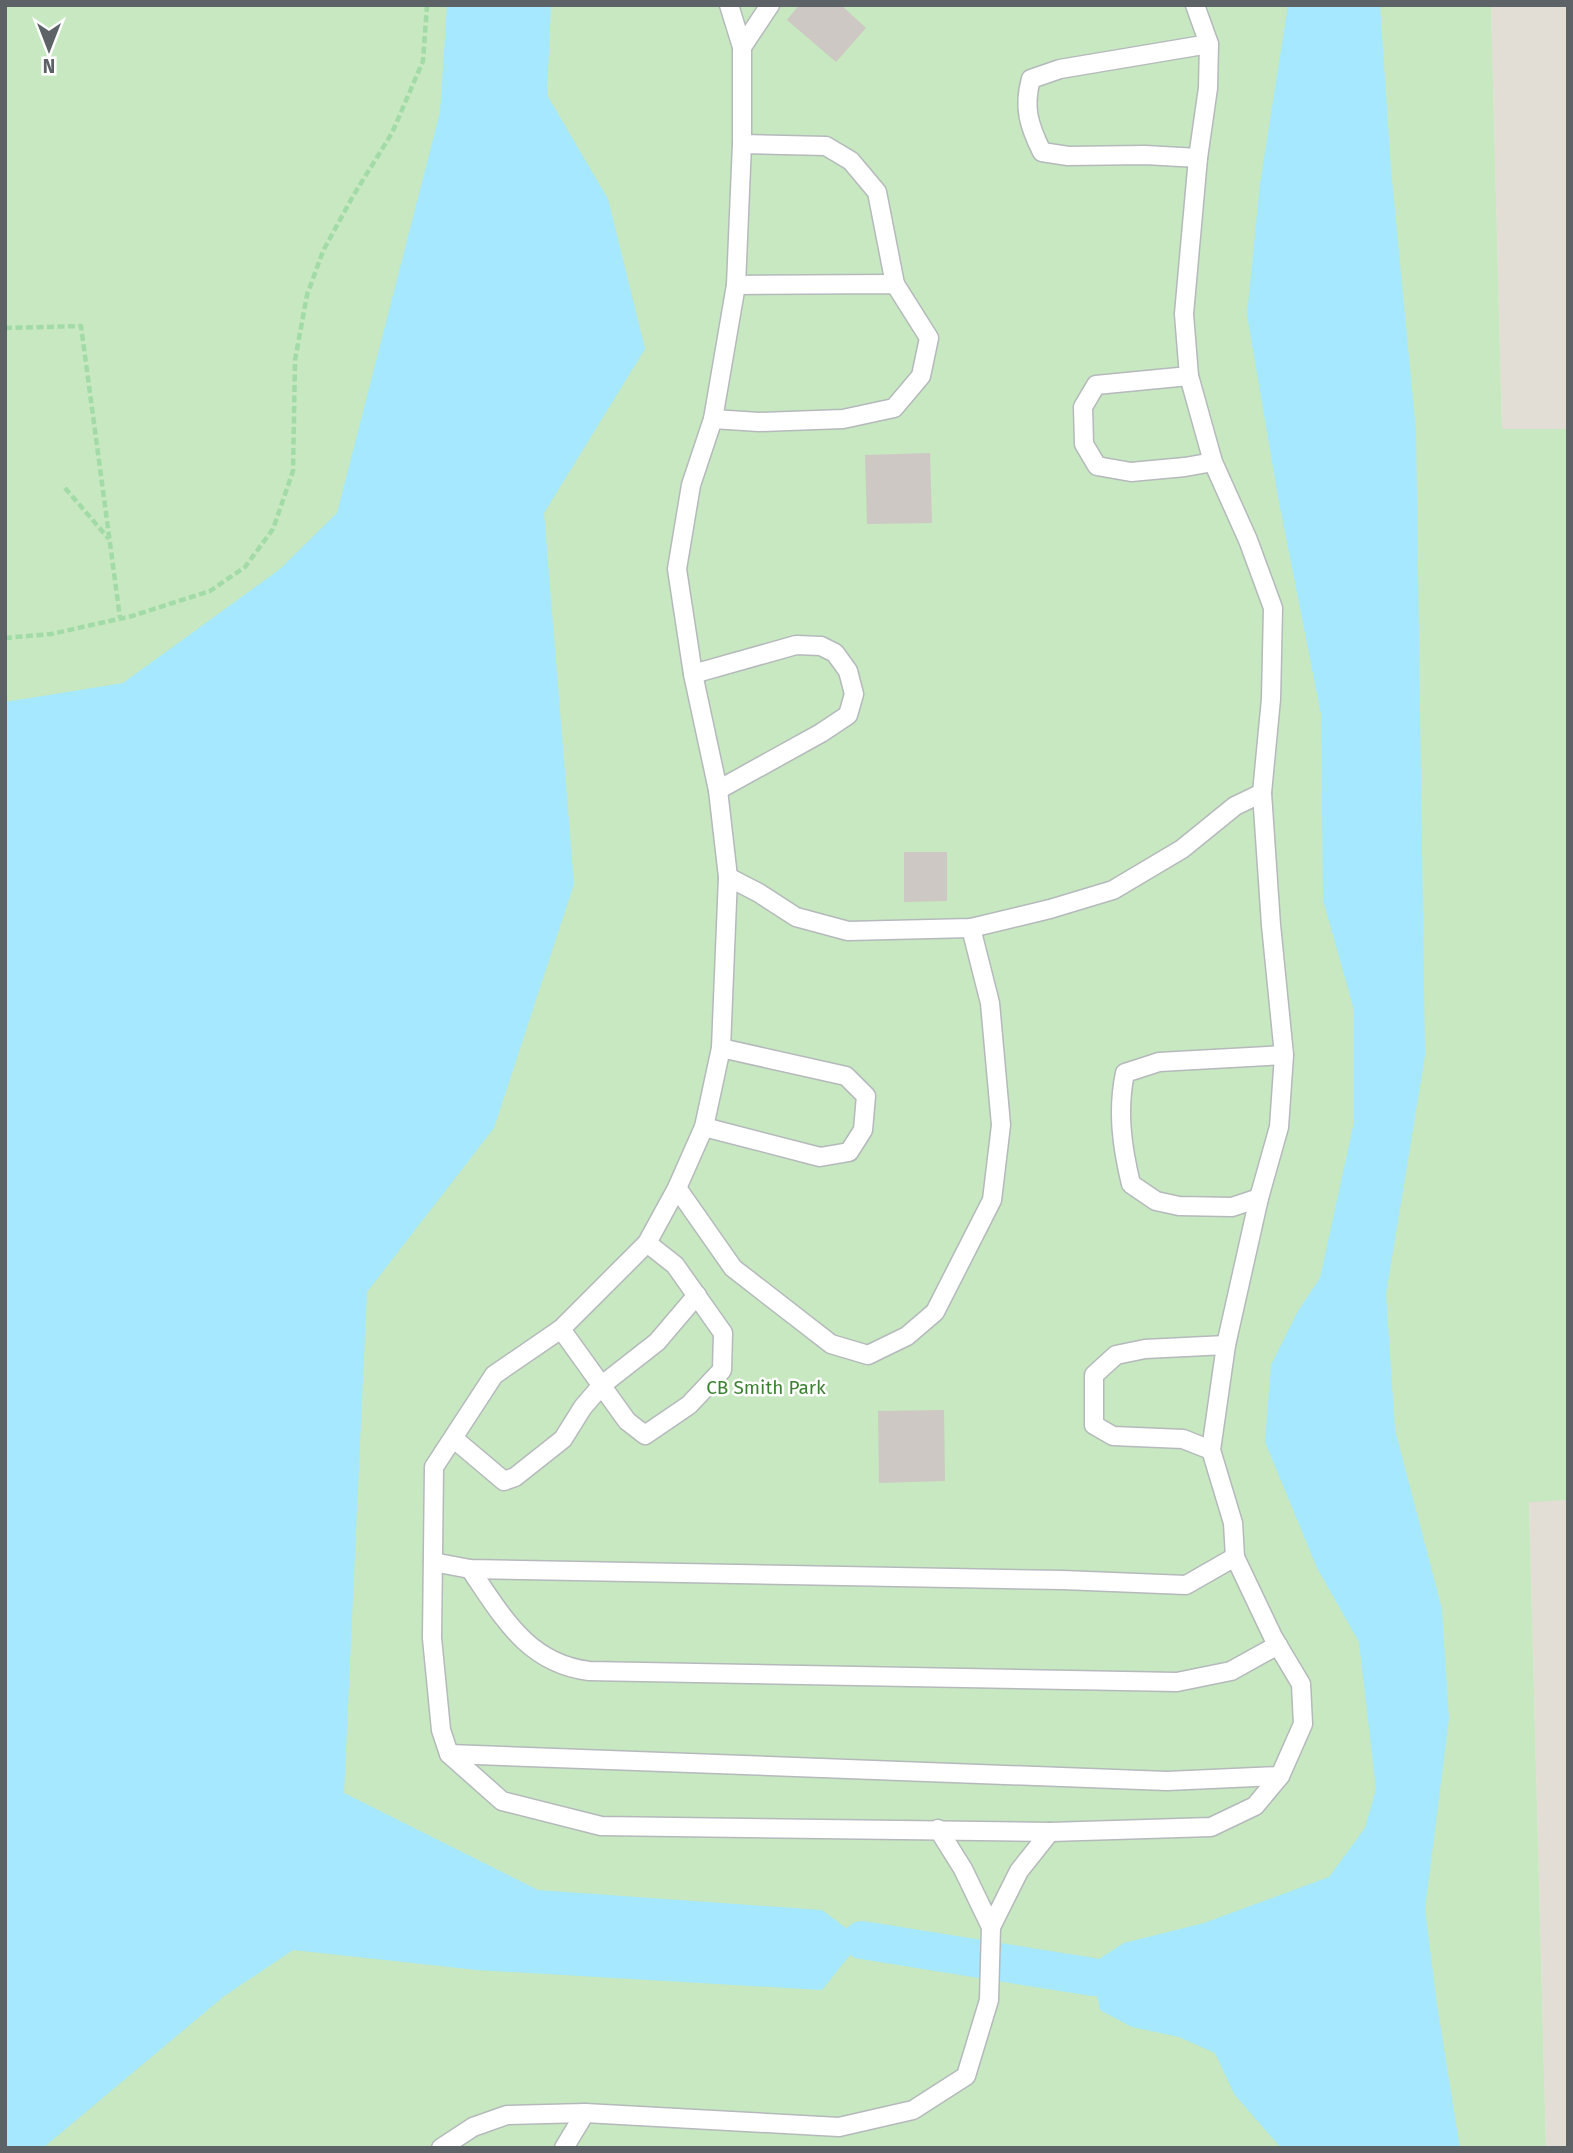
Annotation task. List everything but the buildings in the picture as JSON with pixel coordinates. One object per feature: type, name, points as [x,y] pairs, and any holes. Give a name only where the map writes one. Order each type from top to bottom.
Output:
[{"type":"lane","points":[[729,5],[742,47],[742,144],[736,285],[713,419],[691,485],[677,569],[693,674],[718,790],[728,877],[721,1048],[704,1127],[677,1188],[647,1243],[561,1329],[494,1375],[435,1467],[432,1638],[441,1730],[449,1754],[502,1801],[601,1826],[1050,1832],[1211,1827],[1255,1806],[1280,1776],[1303,1724],[1301,1684],[1278,1645],[1236,1557],[1233,1522],[1211,1450],[1226,1345],[1259,1198],[1279,1127],[1284,1055],[1270,925],[1262,793],[1270,699],[1273,608],[1248,540],[1213,462],[1189,376],[1184,314],[1198,158],[1208,88],[1209,44],[1195,5]]},
{"type":"lane","points":[[742,47],[770,5]]},
{"type":"lane","points":[[1198,158],[1145,155],[1068,156],[1042,152],[1032,132],[1026,98],[1031,79],[1060,69],[1209,44]]},
{"type":"lane","points":[[713,419],[759,422],[843,419],[894,408],[920,376],[929,338],[895,284],[877,192],[851,161],[826,146],[742,144]]},
{"type":"lane","points":[[736,285],[895,284]]},
{"type":"lane","points":[[1189,376],[1096,385],[1083,407],[1084,444],[1097,466],[1131,472],[1213,462]]},
{"type":"lane","points":[[693,674],[796,645],[821,646],[835,653],[848,671],[854,694],[848,715],[718,790]]},
{"type":"lane","points":[[728,877],[796,917],[848,931],[971,928],[1050,909],[1112,890],[1182,849],[1236,806],[1262,793]]},
{"type":"lane","points":[[677,1188],[733,1268],[831,1344],[868,1355],[901,1340],[935,1312],[992,1200],[1001,1125],[990,1003],[971,928]]},
{"type":"lane","points":[[704,1127],[820,1157],[849,1152],[863,1130],[866,1096],[846,1076],[721,1048]]},
{"type":"lane","points":[[1259,1198],[1232,1208],[1179,1206],[1156,1201],[1131,1184],[1122,1150],[1120,1096],[1125,1073],[1159,1062],[1284,1055]]},
{"type":"lane","points":[[561,1329],[627,1421],[645,1435],[689,1405],[722,1370],[723,1332],[675,1265],[647,1243]]},
{"type":"lane","points":[[453,1438],[504,1481],[514,1477],[563,1439],[583,1407],[602,1385],[657,1342],[697,1295]]},
{"type":"lane","points":[[1211,1450],[1183,1439],[1112,1436],[1094,1425],[1094,1375],[1116,1355],[1145,1349],[1226,1345]]},
{"type":"lane","points":[[433,1562],[470,1569],[1049,1579],[1186,1584],[1236,1557]]},
{"type":"lane","points":[[470,1569],[507,1623],[525,1642],[544,1657],[570,1668],[589,1671],[1177,1682],[1231,1671],[1278,1645]]},
{"type":"lane","points":[[449,1754],[1167,1781],[1280,1776]]},
{"type":"lane","points":[[938,1829],[963,1869],[991,1928]]},
{"type":"lane","points":[[440,2148],[473,2127],[507,2115],[585,2113],[839,2127],[913,2110],[965,2076],[989,2000],[991,1928],[1019,1871],[1050,1832]]},
{"type":"lane","points":[[564,2148],[585,2113]]},
{"type":"path","points":[[5,638],[51,634],[120,618],[209,591],[245,568],[273,529],[293,471],[295,360],[307,295],[323,251],[392,133],[423,61],[427,5]]},
{"type":"path","points":[[5,328],[81,326],[120,618]]},
{"type":"path","points":[[65,488],[110,540]]},
{"type":"shaded area","points":[[1491,5],[1568,5],[1568,429],[1502,429]]},
{"type":"shaded area","points":[[1568,1500],[1568,2148],[1546,2148],[1529,1501]]},
{"type":"green space","name":"CB Smith Park","points":[[5,5],[1491,5],[1502,429],[1568,429],[1568,1500],[1529,1502],[1546,2148],[5,2148]]},
{"type":"water","points":[[447,5],[551,5],[547,95],[608,199],[645,349],[544,513],[574,884],[494,1128],[367,1292],[344,1793],[538,1890],[822,1910],[862,1940],[822,1990],[477,1970],[293,1950],[223,1997],[43,2148],[5,2148],[5,702],[123,683],[280,569],[337,513],[440,112]]},
{"type":"water","points":[[1288,5],[1380,5],[1391,169],[1416,431],[1425,1056],[1386,1294],[1395,1430],[1442,1609],[1449,1719],[1425,1909],[1460,2148],[1281,2148],[1234,2094],[1215,2053],[1179,2037],[1132,2027],[1100,2010],[1093,1977],[1099,1959],[1124,1943],[1204,1923],[1329,1877],[1365,1828],[1376,1789],[1359,1642],[1317,1568],[1265,1442],[1271,1365],[1298,1311],[1320,1278],[1354,1122],[1354,1010],[1323,900],[1321,714],[1278,497],[1247,315],[1260,184]]},
{"type":"waterway","points":[[862,1940],[1093,1977]]}]
